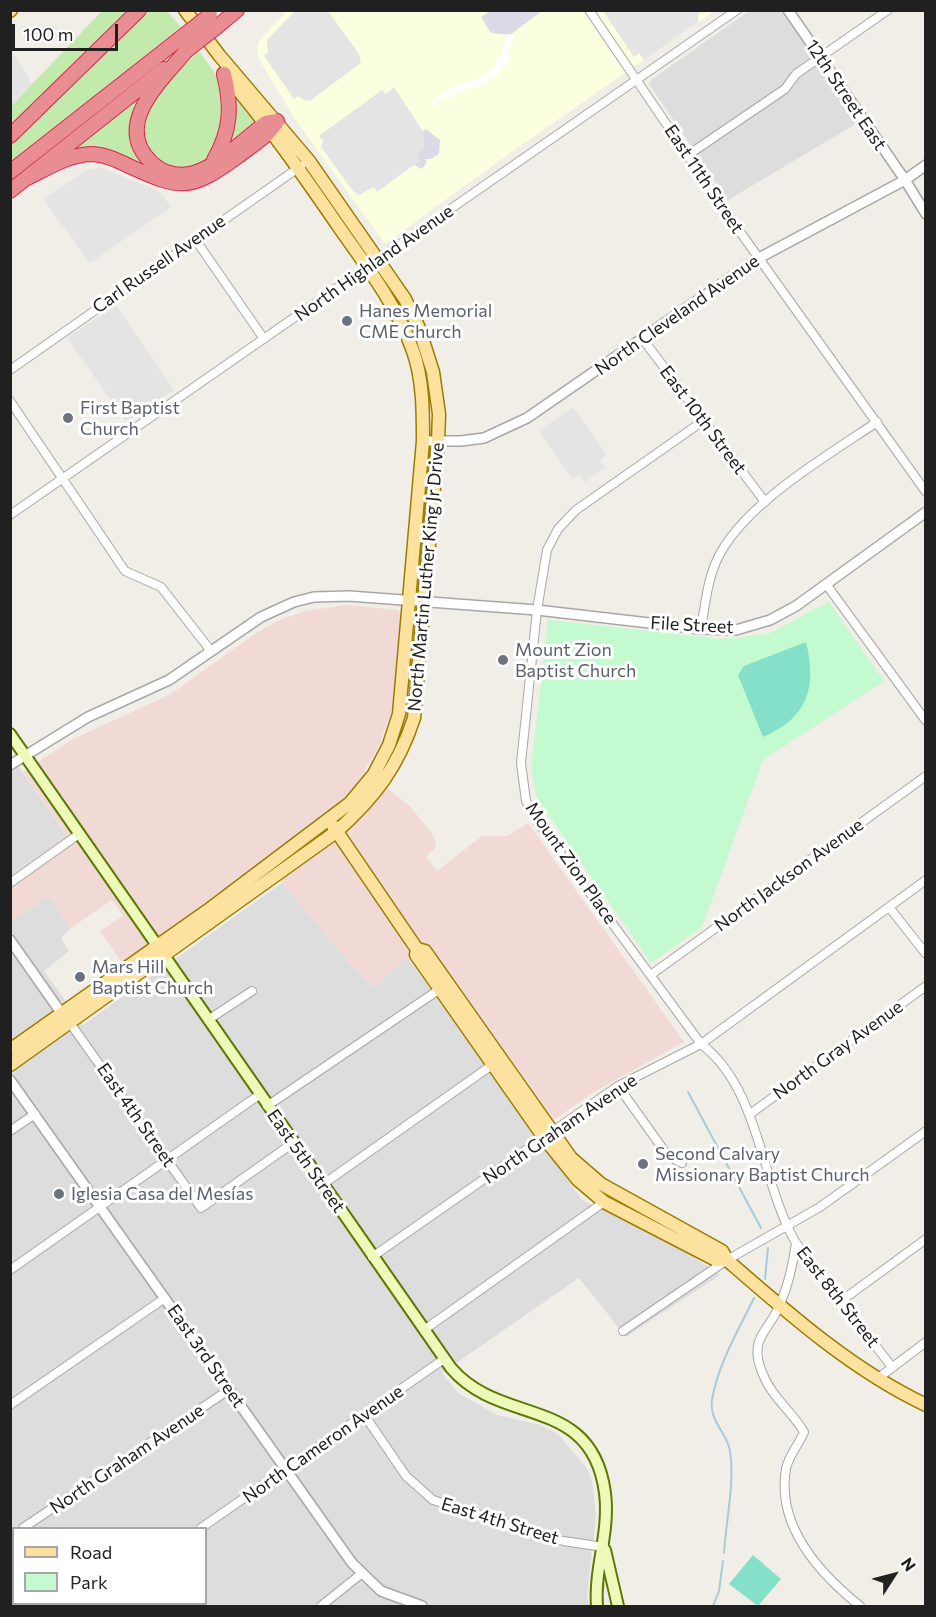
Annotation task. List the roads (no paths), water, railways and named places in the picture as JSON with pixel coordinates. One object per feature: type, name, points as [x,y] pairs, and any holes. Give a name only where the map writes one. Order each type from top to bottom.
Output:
[{"type":"highway","points":[[10,136],[139,10]]},
{"type":"highway","points":[[10,191],[214,17],[237,10]]},
{"type":"highway","points":[[182,46],[145,101],[137,126],[139,144],[147,159],[168,173],[191,174],[272,125]]},
{"type":"highway","points":[[10,172],[182,46]]},
{"type":"highway","points":[[211,164],[226,136],[231,111],[224,74]]},
{"type":"highway","points":[[27,178],[75,156],[92,154],[118,160],[168,183],[184,185],[211,175],[272,125]]},
{"type":"main road","name":"North Martin Luther King Jr Drive","points":[[176,10],[224,74],[272,125]]},
{"type":"main road","name":"North Martin Luther King Jr Drive","points":[[10,1065],[66,1018],[336,832],[360,811],[385,781],[403,751],[414,718],[439,414],[427,350],[405,299],[373,263],[304,164],[185,10]]},
{"type":"main road","name":"North Martin Luther King Jr Drive","points":[[161,951],[350,802],[374,774],[389,745],[399,714],[423,441],[423,414],[414,353],[373,263]]},
{"type":"main road","name":"East 5th Street","points":[[10,734],[444,1359],[462,1380],[477,1391],[557,1420],[583,1439],[594,1456],[603,1480],[606,1509],[604,1547],[597,1576],[597,1606]]},
{"type":"main road","points":[[329,820],[417,949],[425,951],[578,1180],[604,1202],[716,1260],[727,1260]]},
{"type":"main road","points":[[417,949],[416,955],[492,1065],[548,1136],[571,1158],[601,1184],[722,1251],[727,1260],[780,1305],[877,1379],[926,1405]]},
{"type":"main road","name":"North Martin Luther King Jr Drive","points":[[10,1050],[66,1018]]},
{"type":"main road","points":[[604,1202],[617,1201],[655,1220],[662,1216]]},
{"type":"main road","name":"East 5th Street","points":[[604,1547],[618,1606]]},
{"type":"street","name":"East 11th Street","points":[[589,10],[759,258],[926,492]]},
{"type":"street","name":"North Highland Avenue","points":[[10,515],[638,81],[737,10]]},
{"type":"street","name":"12th Street East","points":[[788,10],[926,214]]},
{"type":"street","points":[[688,155],[785,89],[796,74],[888,10]]},
{"type":"street","name":"Carl Russell Avenue","points":[[10,370],[304,164]]},
{"type":"street","name":"North Cleveland Avenue","points":[[423,441],[484,438],[527,418],[759,258],[905,180],[926,165]]},
{"type":"street","points":[[195,239],[264,339]]},
{"type":"street","name":"East 10th Street","points":[[642,338],[765,502]]},
{"type":"street","points":[[10,402],[125,571],[161,586],[211,651]]},
{"type":"street","name":"Mount Zion Place","points":[[704,421],[607,487],[566,519],[547,550],[537,610],[521,763],[526,801],[539,824],[652,974],[701,1044],[720,1061],[750,1114],[786,1226]]},
{"type":"street","points":[[701,629],[711,574],[721,550],[743,522],[765,502],[877,422]]},
{"type":"street","name":"File Street","points":[[424,601],[537,610],[701,629],[736,630],[770,620],[796,606],[926,512]]},
{"type":"street","points":[[826,584],[926,721]]},
{"type":"street","points":[[10,765],[88,717],[169,680],[261,617],[314,597],[424,601]]},
{"type":"street","name":"North Jackson Avenue","points":[[652,974],[926,776]]},
{"type":"street","points":[[10,883],[79,834]]},
{"type":"street","name":"North Graham Avenue","points":[[372,1257],[618,1086],[701,1044],[926,880]]},
{"type":"street","points":[[889,907],[926,954]]},
{"type":"street","name":"East 4th Street","points":[[10,940],[201,1208],[293,1143]]},
{"type":"street","name":"North Gray Avenue","points":[[750,1114],[926,986]]},
{"type":"street","points":[[267,1106],[440,989]]},
{"type":"street","points":[[208,1020],[252,991]]},
{"type":"street","points":[[322,1185],[492,1065]]},
{"type":"street","name":"East 3rd Street","points":[[10,1080],[361,1574],[393,1597],[422,1606]]},
{"type":"street","points":[[618,1086],[668,1156],[682,1163]]},
{"type":"street","points":[[10,1270],[259,1095]]},
{"type":"street","points":[[10,1131],[35,1114]]},
{"type":"street","points":[[623,1331],[727,1260],[820,1207],[926,1131]]},
{"type":"street","points":[[424,1330],[604,1202]]},
{"type":"street","name":"East 8th Street","points":[[786,1226],[796,1243],[892,1366]]},
{"type":"street","points":[[841,1301],[925,1240]]},
{"type":"street","points":[[796,1243],[791,1272],[780,1305],[760,1335],[758,1348],[766,1382],[804,1432],[792,1451],[786,1469],[787,1505],[796,1532],[812,1560],[829,1580],[860,1606]]},
{"type":"street","points":[[10,1405],[165,1298]]},
{"type":"street","points":[[877,1379],[926,1342]]},
{"type":"street","name":"North Cameron Avenue","points":[[202,1527],[444,1359]]},
{"type":"street","name":"North Graham Avenue","points":[[24,1527],[230,1389]]},
{"type":"street","name":"East 4th Street","points":[[365,1416],[410,1481],[433,1500],[563,1541],[604,1547]]},
{"type":"street","points":[[321,1606],[361,1574]]},
{"type":"waterway","points":[[688,1092],[761,1228]]},
{"type":"waterway","points":[[765,1279],[768,1248]]},
{"type":"waterway","points":[[724,1553],[731,1488],[731,1463],[726,1438],[713,1415],[712,1400],[724,1361],[754,1298]]},
{"type":"waterway","points":[[713,1606],[719,1591],[723,1561]]},
{"type":"place","name":"Hanes Memorial CME Church","points":[[347,321]]},
{"type":"place","name":"First Baptist Church","points":[[68,418]]},
{"type":"place","name":"Mount Zion Baptist Church","points":[[503,660]]},
{"type":"place","name":"Mars Hill Baptist Church","points":[[80,977]]},
{"type":"place","name":"Second Calvary Missionary Baptist Church","points":[[643,1164]]},
{"type":"place","name":"Iglesia Casa del Mesías","points":[[59,1194]]}]
